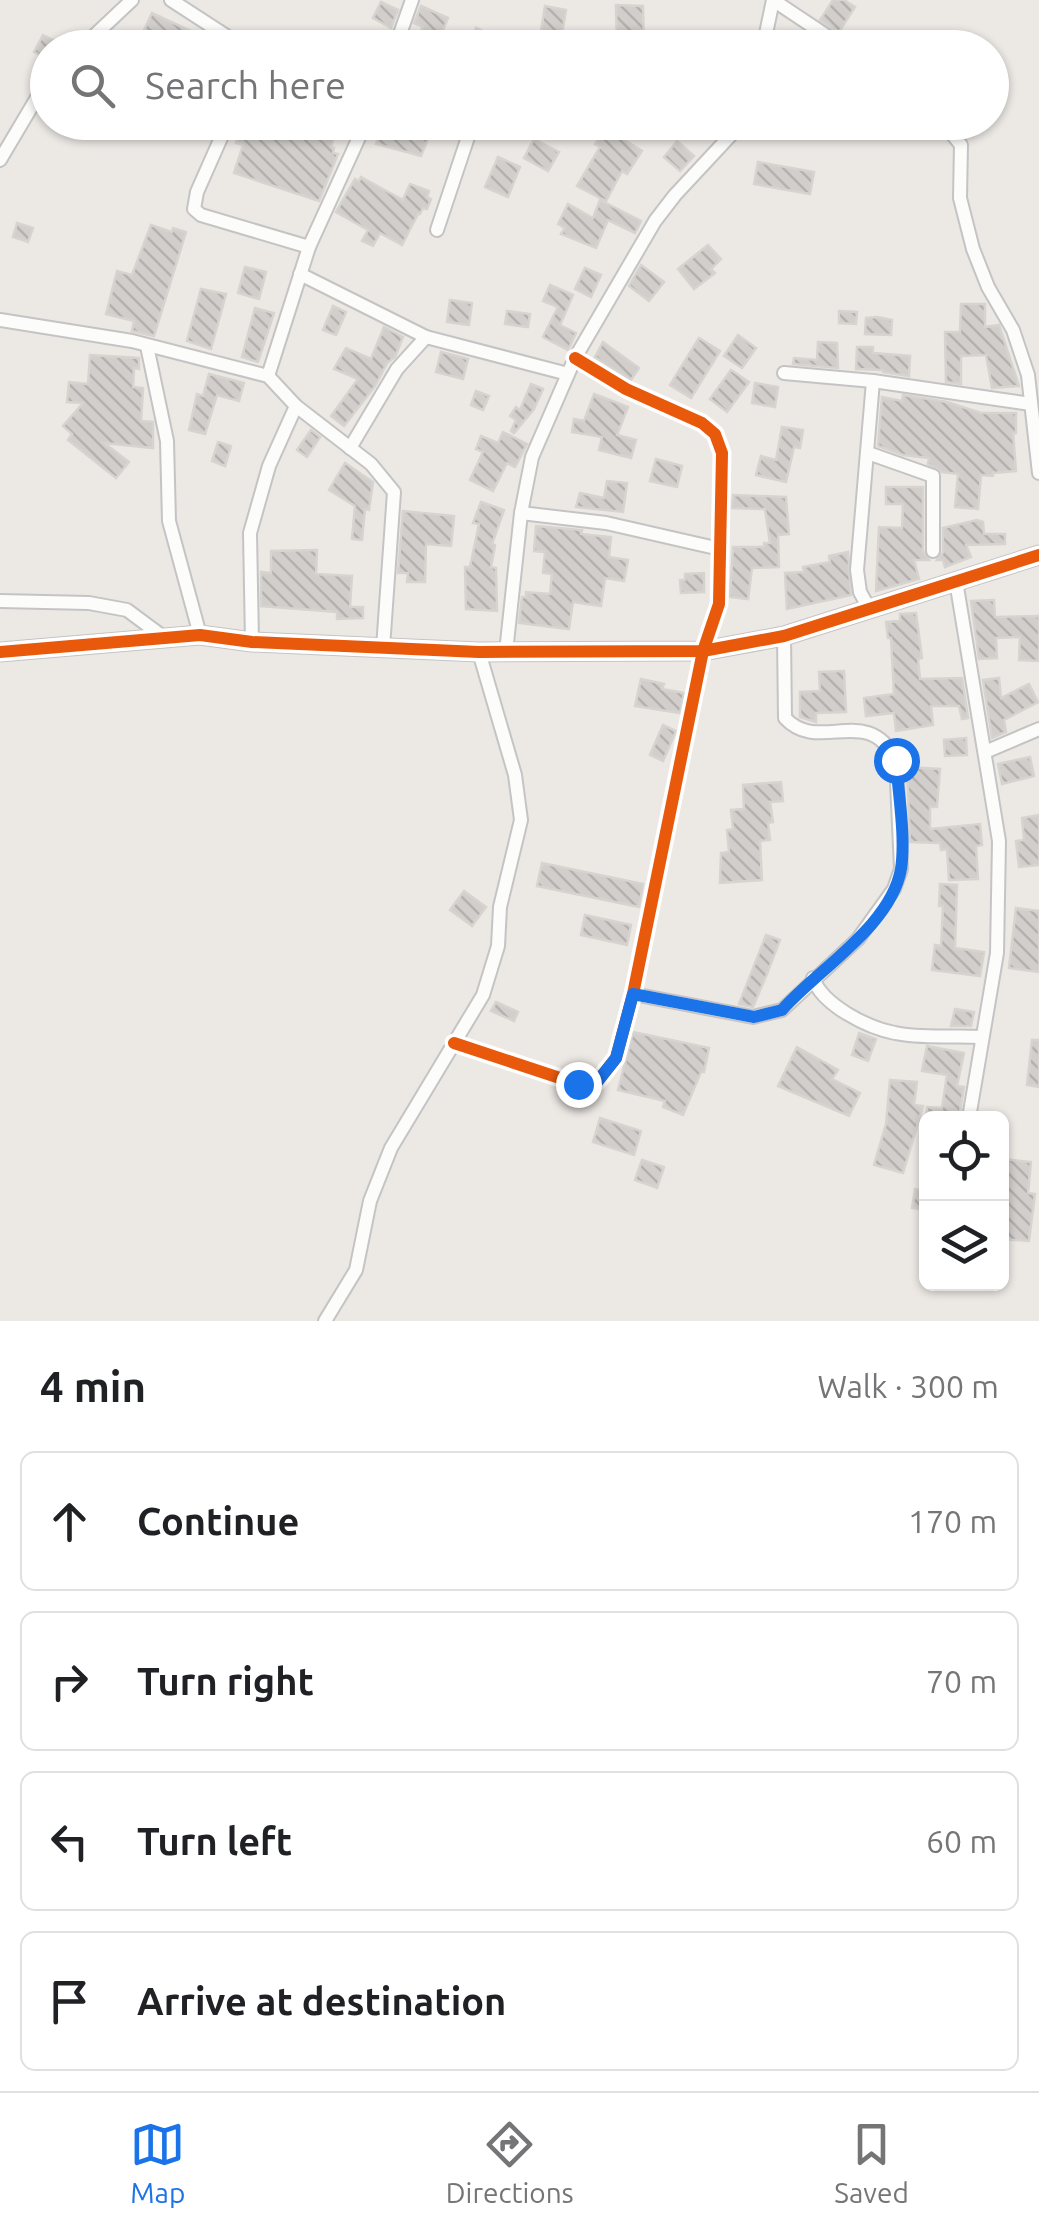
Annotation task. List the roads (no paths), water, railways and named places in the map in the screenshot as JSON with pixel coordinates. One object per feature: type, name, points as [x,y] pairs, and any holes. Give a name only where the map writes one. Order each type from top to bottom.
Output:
[{"type":"street","points":[[100,30],[132,0]]},
{"type":"street","points":[[171,0],[217,30]]},
{"type":"street","points":[[401,30],[412,0]]},
{"type":"street","points":[[767,30],[773,0],[817,30]]},
{"type":"street","points":[[0,160],[30,109]]},
{"type":"street","points":[[220,140],[197,192],[194,209],[201,215],[309,247]]},
{"type":"street","points":[[268,376],[309,247],[358,140]]},
{"type":"street","points":[[437,230],[466,140]]},
{"type":"street","points":[[506,652],[521,513],[532,457],[575,358],[655,221],[725,140]]},
{"type":"street","points":[[958,140],[961,144],[960,198],[973,249],[988,287],[1013,330],[1028,375],[1039,473]]},
{"type":"street","points":[[300,274],[426,337],[568,374]]},
{"type":"street","points":[[0,320],[132,341],[268,376],[296,406],[384,477],[394,492],[383,648]]},
{"type":"street","points":[[350,448],[397,369],[426,337]]},
{"type":"street","points":[[147,346],[167,441],[168,522],[200,635]]},
{"type":"street","points":[[454,1043],[588,1085],[597,1082],[616,1058],[633,994],[703,651],[719,604],[722,453],[715,434],[702,423],[626,389],[575,358]]},
{"type":"street","points":[[784,373],[873,381],[1031,404]]},
{"type":"street","points":[[870,610],[860,592],[857,570],[873,381]]},
{"type":"street","points":[[252,642],[250,532],[269,466],[296,406]]},
{"type":"street","points":[[868,454],[934,476],[934,551]]},
{"type":"street","points":[[521,513],[606,523],[720,549]]},
{"type":"street","points":[[0,652],[200,635],[252,642],[479,652],[703,651],[784,636],[1039,555]]},
{"type":"street","points":[[956,582],[1000,841],[997,954],[970,1111]]},
{"type":"street","points":[[0,601],[89,603],[127,610],[162,636]]},
{"type":"street","points":[[633,994],[754,1017],[782,1010],[858,939],[894,889],[901,868],[896,760],[888,744],[868,731],[807,732],[794,728],[786,718],[784,636]]},
{"type":"street","points":[[324,1321],[356,1270],[370,1201],[391,1148],[483,995],[498,946],[500,907],[521,820],[516,775],[479,652]]},
{"type":"street","points":[[985,752],[1039,729]]},
{"type":"street","points":[[814,978],[826,1000],[894,1033],[982,1036]]}]
